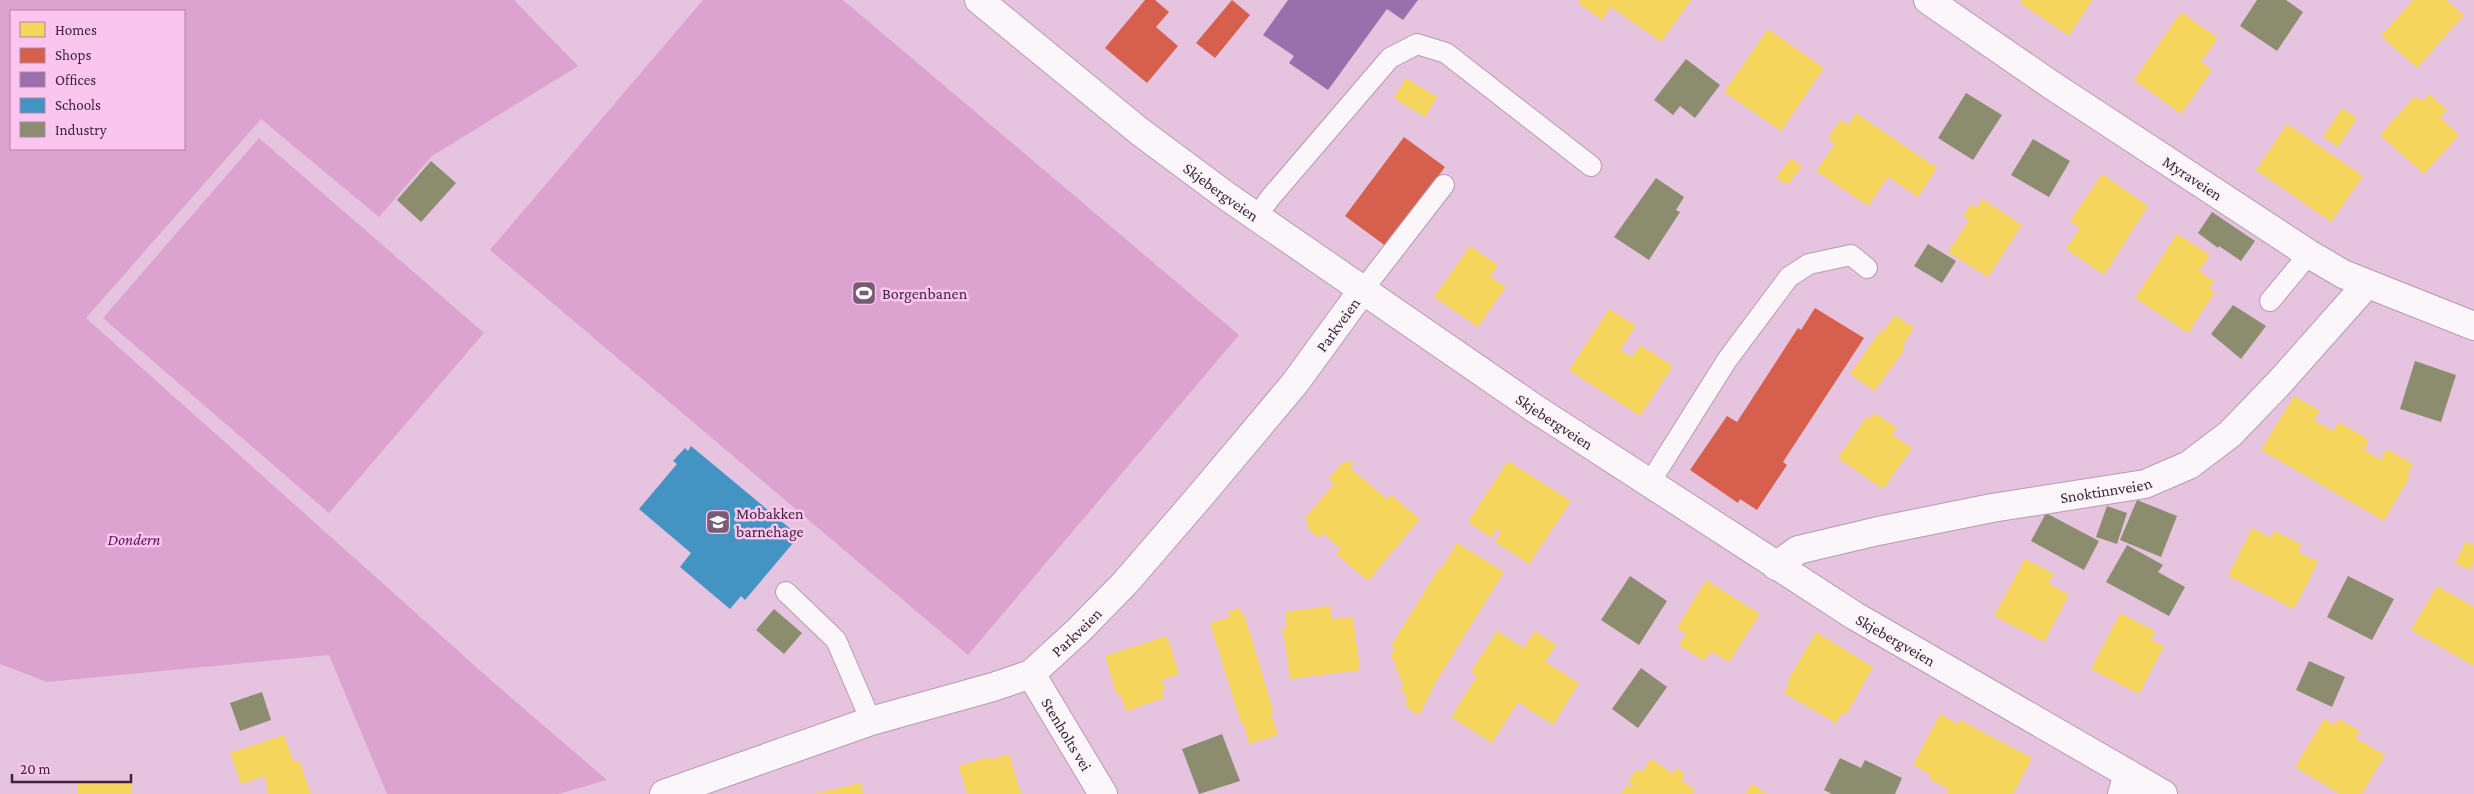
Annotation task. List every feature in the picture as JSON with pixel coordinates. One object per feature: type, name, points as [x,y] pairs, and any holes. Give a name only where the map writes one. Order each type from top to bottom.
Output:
[{"type":"street","name":"Skjebergveien","points":[[979,0],[1139,131],[1362,291],[1649,484],[1855,616],[2125,784],[2163,794]]},
{"type":"street","name":"Myraveien","points":[[1928,0],[2050,84],[2308,254],[2343,274],[2474,326]]},
{"type":"street","name":"Snoktinnveien","points":[[1776,566],[1798,550],[1878,531],[1992,508],[2144,484],[2189,465],[2230,434],[2280,382],[2367,284]]},
{"type":"street","name":"Parkveien","points":[[664,794],[774,753],[871,721],[993,687],[1031,674],[1078,632],[1125,583],[1295,383],[1362,291]]},
{"type":"street","name":"Stenholts vei","points":[[1031,674],[1103,794]]},
{"type":"lane","points":[[1257,216],[1270,198],[1390,58],[1417,44],[1446,53],[1591,166]]},
{"type":"lane","points":[[1362,291],[1444,185]]},
{"type":"lane","points":[[2270,301],[2308,254]]},
{"type":"lane","points":[[1649,484],[1726,360],[1789,277],[1809,264],[1851,255],[1867,268]]},
{"type":"lane","points":[[786,592],[836,640],[871,721]]},
{"type":"green space","name":"Dondern","points":[[0,0],[514,0],[578,66],[432,156],[379,217],[261,119],[86,318],[493,682],[607,780],[558,794],[387,794],[329,655],[47,682],[0,664]]},
{"type":"green space","name":"Borgenbanen","points":[[703,0],[843,0],[1239,335],[968,655],[490,250]]},
{"type":"green space","points":[[259,138],[484,333],[329,513],[103,318]]},
{"type":"building: Homes","points":[[1580,0],[1691,0],[1661,42],[1611,7],[1602,20],[1578,3]]},
{"type":"building: Homes","points":[[2022,0],[2092,0],[2069,36],[2020,3]]},
{"type":"building: Homes","points":[[2413,0],[2446,0],[2464,15],[2417,68],[2381,36]]},
{"type":"building: Homes","points":[[2181,12],[2218,38],[2201,62],[2212,70],[2181,114],[2134,80]]},
{"type":"building: Homes","points":[[1768,29],[1824,68],[1781,131],[1724,92]]},
{"type":"building: Homes","points":[[1406,78],[1437,97],[1425,117],[1394,98]]},
{"type":"building: Homes","points":[[2429,94],[2447,110],[2440,117],[2459,135],[2424,174],[2380,135],[2415,96],[2422,101]]},
{"type":"building: Homes","points":[[2342,108],[2357,118],[2338,147],[2323,137]]},
{"type":"building: Homes","points":[[1856,113],[1937,168],[1918,197],[1888,177],[1868,206],[1816,171],[1835,144],[1828,139],[1840,120],[1848,125]]},
{"type":"building: Homes","points":[[2287,124],[2363,176],[2331,222],[2256,170]]},
{"type":"building: Homes","points":[[1791,158],[1802,167],[1787,185],[1776,177]]},
{"type":"building: Homes","points":[[2102,174],[2148,206],[2104,275],[2066,249],[2080,228],[2070,221]]},
{"type":"building: Homes","points":[[1982,199],[2022,225],[1988,277],[1948,252],[1969,220],[1963,216],[1971,204],[1977,208]]},
{"type":"building: Homes","points":[[2177,234],[2210,255],[2199,271],[2214,281],[2209,288],[2215,292],[2188,333],[2135,298]]},
{"type":"building: Homes","points":[[1470,246],[1498,265],[1490,277],[1506,287],[1478,327],[1434,297]]},
{"type":"building: Homes","points":[[1609,309],[1636,326],[1620,350],[1632,357],[1640,345],[1673,366],[1640,416],[1569,370]]},
{"type":"building: Homes","points":[[1895,315],[1914,328],[1902,347],[1905,349],[1874,391],[1850,374],[1880,331],[1882,333]]},
{"type":"building: Homes","points":[[2294,396],[2320,411],[2314,420],[2333,431],[2339,422],[2369,440],[2364,450],[2381,460],[2387,449],[2413,464],[2407,474],[2410,476],[2384,521],[2261,450]]},
{"type":"building: Homes","points":[[1875,413],[1897,428],[1892,435],[1912,448],[1883,489],[1838,458],[1867,416],[1871,419]]},
{"type":"building: Homes","points":[[1348,460],[1354,464],[1350,468],[1387,499],[1391,495],[1420,519],[1368,581],[1336,554],[1341,549],[1323,533],[1319,538],[1306,527],[1309,523],[1304,519],[1334,484],[1328,479],[1343,462],[1345,463]]},
{"type":"building: Homes","points":[[1508,461],[1571,501],[1529,564],[1495,542],[1501,532],[1496,529],[1491,538],[1468,522]]},
{"type":"building: Homes","points":[[2252,528],[2271,538],[2274,531],[2301,544],[2298,552],[2318,562],[2294,609],[2228,576]]},
{"type":"building: Homes","points":[[2466,541],[2474,545],[2474,561],[2470,570],[2455,563]]},
{"type":"building: Homes","points":[[1457,543],[1504,572],[1437,680],[1420,714],[1418,713],[1417,715],[1405,705],[1408,701],[1404,699],[1407,694],[1400,690],[1404,684],[1400,681],[1402,677],[1397,675],[1399,671],[1394,668],[1397,663],[1391,659],[1394,648],[1391,646],[1439,568],[1441,569]]},
{"type":"building: Homes","points":[[2025,559],[2054,574],[2048,583],[2069,595],[2044,642],[1994,616]]},
{"type":"building: Homes","points":[[1706,580],[1760,614],[1729,662],[1711,651],[1704,661],[1679,645],[1686,634],[1677,628]]},
{"type":"building: Homes","points":[[2437,586],[2474,607],[2474,666],[2411,630]]},
{"type":"building: Homes","points":[[1330,606],[1332,619],[1353,617],[1360,670],[1290,679],[1283,628],[1287,627],[1285,612]]},
{"type":"building: Homes","points":[[1240,608],[1241,614],[1244,614],[1274,713],[1271,714],[1278,735],[1249,744],[1210,623],[1230,617],[1228,611]]},
{"type":"building: Homes","points":[[2120,613],[2155,631],[2151,640],[2164,646],[2139,694],[2091,669]]},
{"type":"building: Homes","points":[[1497,631],[1524,648],[1535,631],[1556,645],[1545,662],[1579,683],[1553,725],[1518,702],[1492,743],[1451,717],[1477,676],[1471,672]]},
{"type":"building: Homes","points":[[1816,632],[1873,667],[1846,715],[1842,713],[1836,723],[1784,693],[1789,683],[1787,682]]},
{"type":"building: Homes","points":[[1167,636],[1179,674],[1162,680],[1165,690],[1161,691],[1164,698],[1126,711],[1120,694],[1117,695],[1105,656]]},
{"type":"building: Homes","points":[[1940,714],[1958,724],[1960,720],[2032,758],[2013,794],[1946,794],[1949,789],[1929,779],[1931,775],[1913,765]]},
{"type":"building: Homes","points":[[2324,719],[2335,725],[2339,719],[2360,731],[2355,738],[2385,755],[2362,794],[2340,794],[2295,767]]},
{"type":"building: Homes","points":[[284,735],[294,763],[299,760],[311,794],[268,794],[265,776],[241,784],[230,753]]},
{"type":"building: Homes","points":[[1009,754],[1021,794],[967,794],[959,766],[989,757],[990,760]]},
{"type":"building: Homes","points":[[1651,759],[1673,774],[1677,768],[1685,774],[1681,780],[1695,790],[1692,794],[1621,794],[1628,784],[1631,787],[1633,784],[1628,781],[1637,769],[1642,772]]},
{"type":"building: Homes","points":[[131,781],[132,794],[78,794],[78,784]]},
{"type":"building: Homes","points":[[861,783],[863,794],[816,794],[816,793]]},
{"type":"building: Homes","points":[[1752,784],[1767,794],[1745,794]]},
{"type":"building: Shops","points":[[1145,0],[1155,0],[1169,12],[1156,27],[1178,46],[1147,83],[1105,48]]},
{"type":"building: Shops","points":[[1232,0],[1250,15],[1215,58],[1196,43]]},
{"type":"building: Shops","points":[[1404,137],[1445,167],[1387,247],[1345,216]]},
{"type":"building: Shops","points":[[1815,308],[1864,338],[1783,462],[1787,465],[1757,510],[1740,499],[1738,503],[1690,470],[1727,416],[1737,422],[1798,328],[1801,330]]},
{"type":"building: Offices","points":[[1288,0],[1418,0],[1403,20],[1387,9],[1328,90],[1289,63],[1294,56],[1263,35]]},
{"type":"building: Schools","points":[[691,446],[799,536],[745,600],[741,596],[730,609],[680,567],[691,553],[639,509],[677,464],[673,461],[685,448],[688,451]]},
{"type":"building: Industry","points":[[2257,0],[2286,0],[2303,12],[2277,51],[2240,26]]},
{"type":"building: Industry","points":[[1686,59],[1720,85],[1695,118],[1680,106],[1673,115],[1654,100]]},
{"type":"building: Industry","points":[[1966,93],[2002,115],[1973,160],[1938,138]]},
{"type":"building: Industry","points":[[2033,139],[2070,161],[2049,197],[2011,175]]},
{"type":"building: Industry","points":[[431,161],[456,183],[421,222],[397,200]]},
{"type":"building: Industry","points":[[1656,178],[1684,197],[1676,210],[1680,212],[1649,260],[1614,237]]},
{"type":"building: Industry","points":[[2212,212],[2255,241],[2241,261],[2219,246],[2218,248],[2198,233]]},
{"type":"building: Industry","points":[[1928,244],[1956,261],[1942,283],[1914,266]]},
{"type":"building: Industry","points":[[2233,305],[2266,326],[2241,359],[2211,334]]},
{"type":"building: Industry","points":[[2415,361],[2456,375],[2441,422],[2400,409]]},
{"type":"building: Industry","points":[[2137,500],[2177,516],[2161,557],[2120,540]]},
{"type":"building: Industry","points":[[2107,506],[2127,513],[2117,544],[2096,537]]},
{"type":"building: Industry","points":[[2046,513],[2099,541],[2084,570],[2031,541]]},
{"type":"building: Industry","points":[[2127,545],[2163,565],[2158,572],[2185,587],[2169,616],[2106,582]]},
{"type":"building: Industry","points":[[1630,576],[1667,601],[1639,645],[1601,620]]},
{"type":"building: Industry","points":[[2348,576],[2394,599],[2372,640],[2327,617]]},
{"type":"building: Industry","points":[[774,609],[802,633],[784,654],[756,630]]},
{"type":"building: Industry","points":[[2309,661],[2345,677],[2332,707],[2296,690]]},
{"type":"building: Industry","points":[[1641,668],[1667,687],[1638,728],[1612,709]]},
{"type":"building: Industry","points":[[262,692],[271,720],[240,731],[230,703]]},
{"type":"building: Industry","points":[[1222,734],[1240,781],[1199,794],[1182,749]]},
{"type":"building: Industry","points":[[1840,758],[1861,768],[1865,760],[1902,778],[1895,794],[1832,794],[1824,790]]},
{"type":"place","name":"Borgenbanen","points":[[864,293]]},
{"type":"place","name":"Mobakken barnehage","points":[[718,522]]}]
